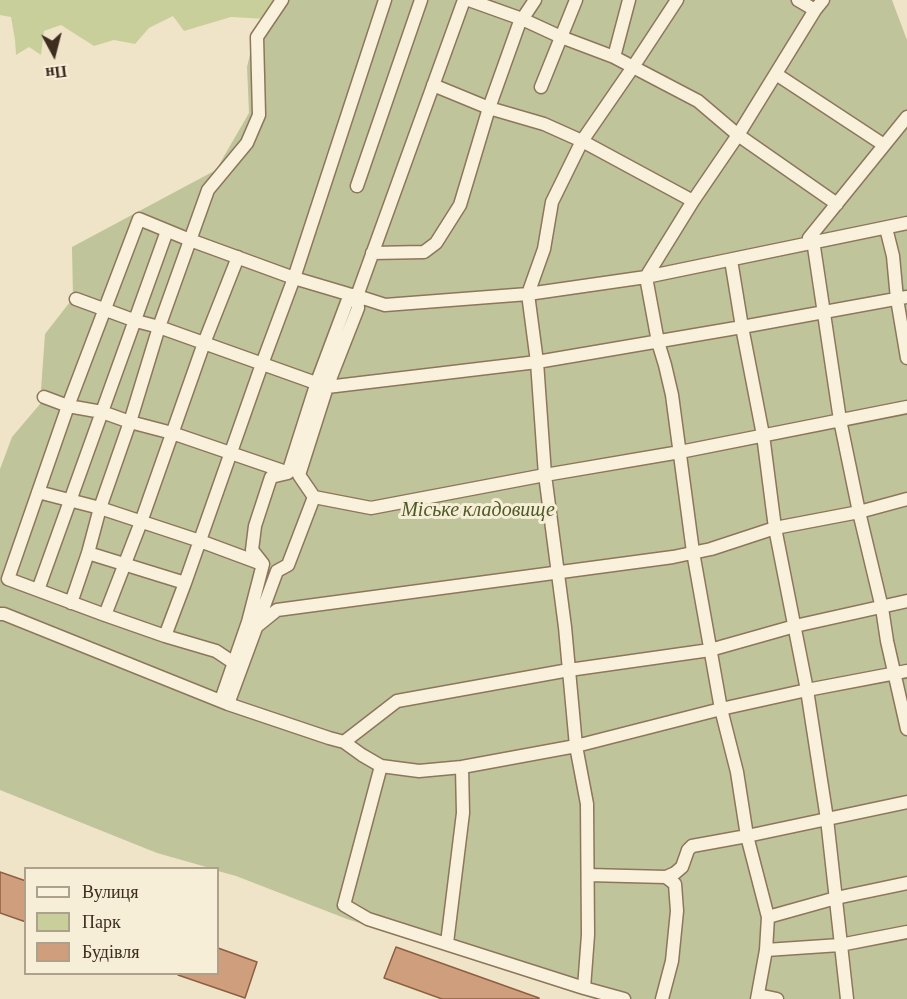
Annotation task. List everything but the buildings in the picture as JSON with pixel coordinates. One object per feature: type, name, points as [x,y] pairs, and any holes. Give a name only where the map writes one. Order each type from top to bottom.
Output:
[{"type":"street","points":[[71,603],[159,327],[208,190],[247,143],[259,115],[256,37],[282,0]]},
{"type":"street","points":[[165,636],[294,278],[385,0]]},
{"type":"street","points":[[357,186],[421,0]]},
{"type":"street","points":[[293,474],[347,302],[357,296],[464,0]]},
{"type":"street","points":[[469,0],[614,57],[698,101],[738,135],[837,204]]},
{"type":"street","points":[[372,253],[424,252],[436,243],[460,205],[489,108],[522,19],[535,0]]},
{"type":"street","points":[[541,87],[576,0]]},
{"type":"street","points":[[614,57],[629,0]]},
{"type":"street","points":[[584,988],[588,935],[587,804],[576,746],[558,572],[545,475],[537,362],[528,294],[544,249],[552,202],[582,141],[677,0]]},
{"type":"street","points":[[798,0],[814,10]]},
{"type":"street","points":[[777,999],[757,997],[766,950],[768,918],[747,837],[737,772],[721,709],[693,552],[672,395],[658,342],[646,277],[693,201],[738,135],[814,10],[823,0]]},
{"type":"street","points":[[776,74],[884,145]]},
{"type":"street","points":[[433,85],[489,108],[544,124],[582,141],[693,201]]},
{"type":"street","points":[[907,117],[809,238],[814,247],[840,420],[859,512],[882,608],[887,641],[901,672],[907,729]]},
{"type":"street","points":[[234,663],[216,651],[165,636],[8,579],[104,309],[139,219],[294,278],[386,305],[528,294],[646,277],[907,223]]},
{"type":"street","points":[[886,228],[902,298],[907,358]]},
{"type":"street","points":[[38,591],[167,231]]},
{"type":"street","points":[[105,615],[141,522],[204,343],[238,257]]},
{"type":"street","points":[[731,260],[763,435],[775,528],[807,690],[827,819],[847,999]]},
{"type":"street","points":[[76,299],[322,385],[537,362],[902,298]]},
{"type":"street","points":[[44,397],[69,406],[102,412],[172,433],[293,474],[314,497],[371,508],[680,452],[907,407]]},
{"type":"street","points":[[224,702],[252,625],[263,564],[252,550],[255,526],[271,477],[293,474]]},
{"type":"street","points":[[38,492],[100,508],[200,541],[277,571]]},
{"type":"street","points":[[224,702],[234,663],[277,571],[288,565],[314,497]]},
{"type":"street","points":[[252,625],[277,610],[673,557],[711,549],[775,528],[859,512],[907,499]]},
{"type":"street","points":[[88,553],[185,583]]},
{"type":"street","points":[[344,742],[397,701],[569,670],[710,650],[795,626],[907,601]]},
{"type":"street","points":[[0,614],[224,702],[344,742],[381,766],[419,771],[462,767],[576,746],[721,709],[901,672]]},
{"type":"street","points":[[381,766],[344,905],[368,919],[624,999]]},
{"type":"street","points":[[447,943],[464,813],[462,767]]},
{"type":"street","points":[[588,875],[666,877],[682,867],[688,850],[692,846],[747,837],[907,802]]},
{"type":"street","points":[[662,999],[672,961],[677,911],[675,884],[666,877]]},
{"type":"street","points":[[768,918],[836,898],[907,883]]},
{"type":"street","points":[[766,950],[840,945],[907,932]]},
{"type":"green space","points":[[0,0],[296,0],[266,19],[231,17],[184,31],[173,16],[149,28],[135,44],[114,40],[94,46],[61,25],[44,31],[41,55],[29,47],[16,55],[11,17],[0,15]]},
{"type":"green space","name":"Міське кладовище","points":[[285,0],[892,0],[907,40],[907,999],[594,999],[347,919],[219,871],[219,867],[206,867],[157,853],[0,790],[0,469],[12,437],[40,404],[45,334],[73,298],[72,247],[216,170],[249,113],[247,67],[257,25]]}]
